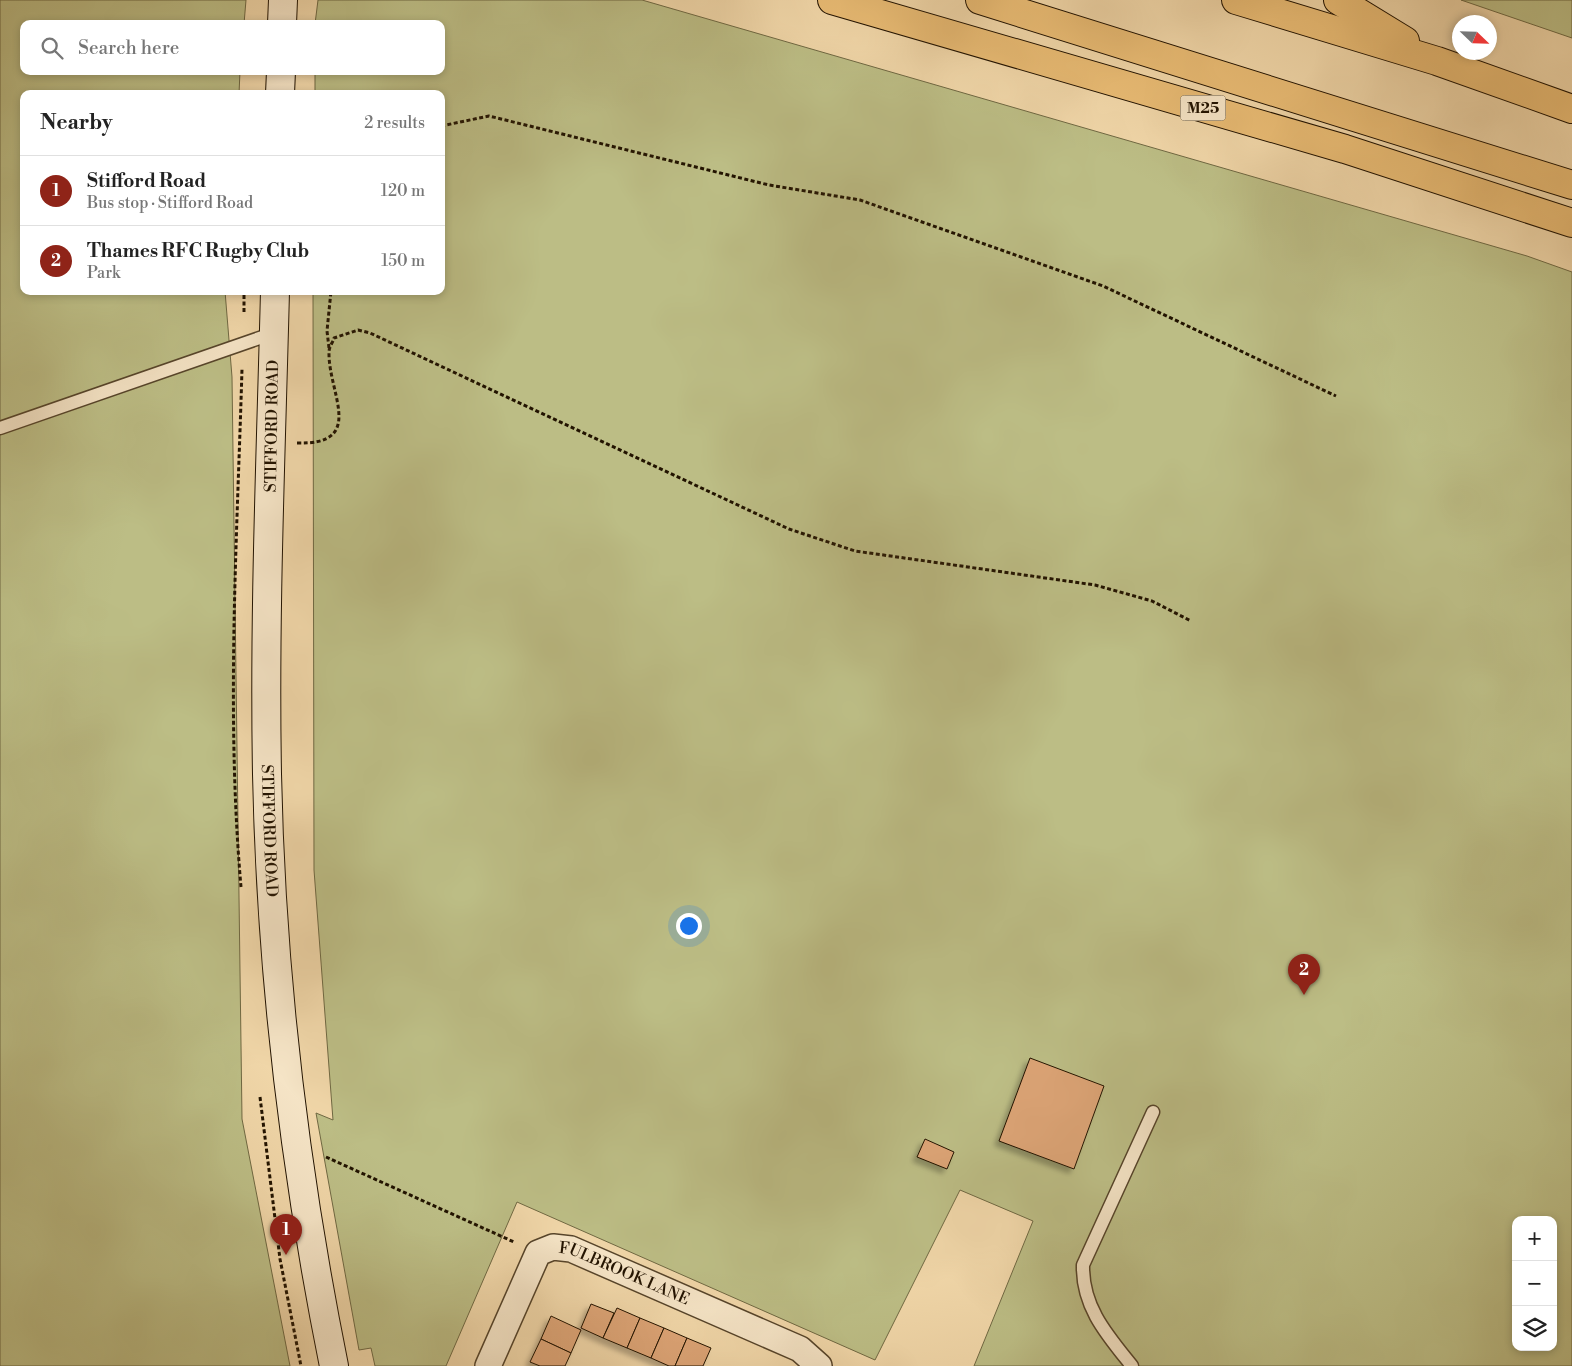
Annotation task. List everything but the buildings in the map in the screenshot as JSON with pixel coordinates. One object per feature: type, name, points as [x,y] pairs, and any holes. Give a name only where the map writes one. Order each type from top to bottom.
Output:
[{"type":"highway","name":"M25","points":[[832,0],[1345,149],[1572,223]]},
{"type":"highway","name":"M25","points":[[980,0],[1572,185]]},
{"type":"highway","points":[[1236,0],[1437,61],[1572,109]]},
{"type":"highway","points":[[1338,0],[1437,61]]},
{"type":"main road","points":[[282,20],[283,0]]},
{"type":"main road","points":[[280,90],[281,75]]},
{"type":"main road","name":"STIFFORD ROAD","points":[[275,295],[267,683],[267,774],[271,864],[285,1040],[297,1144],[334,1366]]},
{"type":"street","name":"FULBROOK LANE","points":[[488,1366],[538,1252],[553,1247],[570,1249],[800,1349],[819,1366]]},
{"type":"lane","points":[[0,428],[274,333]]},
{"type":"lane","points":[[1132,1366],[1101,1328],[1089,1305],[1083,1280],[1083,1265],[1153,1112]]},
{"type":"path","points":[[445,125],[489,116],[768,185],[860,200],[1103,286],[1336,396]]},
{"type":"path","points":[[272,443],[312,444],[325,441],[335,434],[341,421],[327,331],[331,295]]},
{"type":"path","points":[[329,351],[334,338],[342,334],[358,330],[370,333],[788,529],[855,551],[1095,585],[1152,601],[1191,621]]},
{"type":"path","points":[[323,1156],[538,1252]]},
{"type":"green space","points":[[0,0],[246,0],[244,20],[20,20],[20,75],[240,75],[239,90],[20,90],[20,295],[225,295],[232,377],[242,1119],[290,1366],[0,1366]]},
{"type":"green space","points":[[318,0],[642,0],[1527,256],[1572,272],[1572,1366],[974,1366],[1033,1221],[960,1190],[875,1360],[517,1202],[446,1366],[375,1366],[371,1348],[359,1350],[316,1113],[333,1120],[314,870],[313,295],[445,295],[445,90],[315,90],[315,75],[445,75],[445,20],[316,20]]},
{"type":"green space","points":[[1461,0],[1572,0],[1572,38]]},
{"type":"place","name":"Thames RFC Rugby Club","points":[[1304,995]]},
{"type":"place","name":"Stifford Road","points":[[286,1255]]}]
